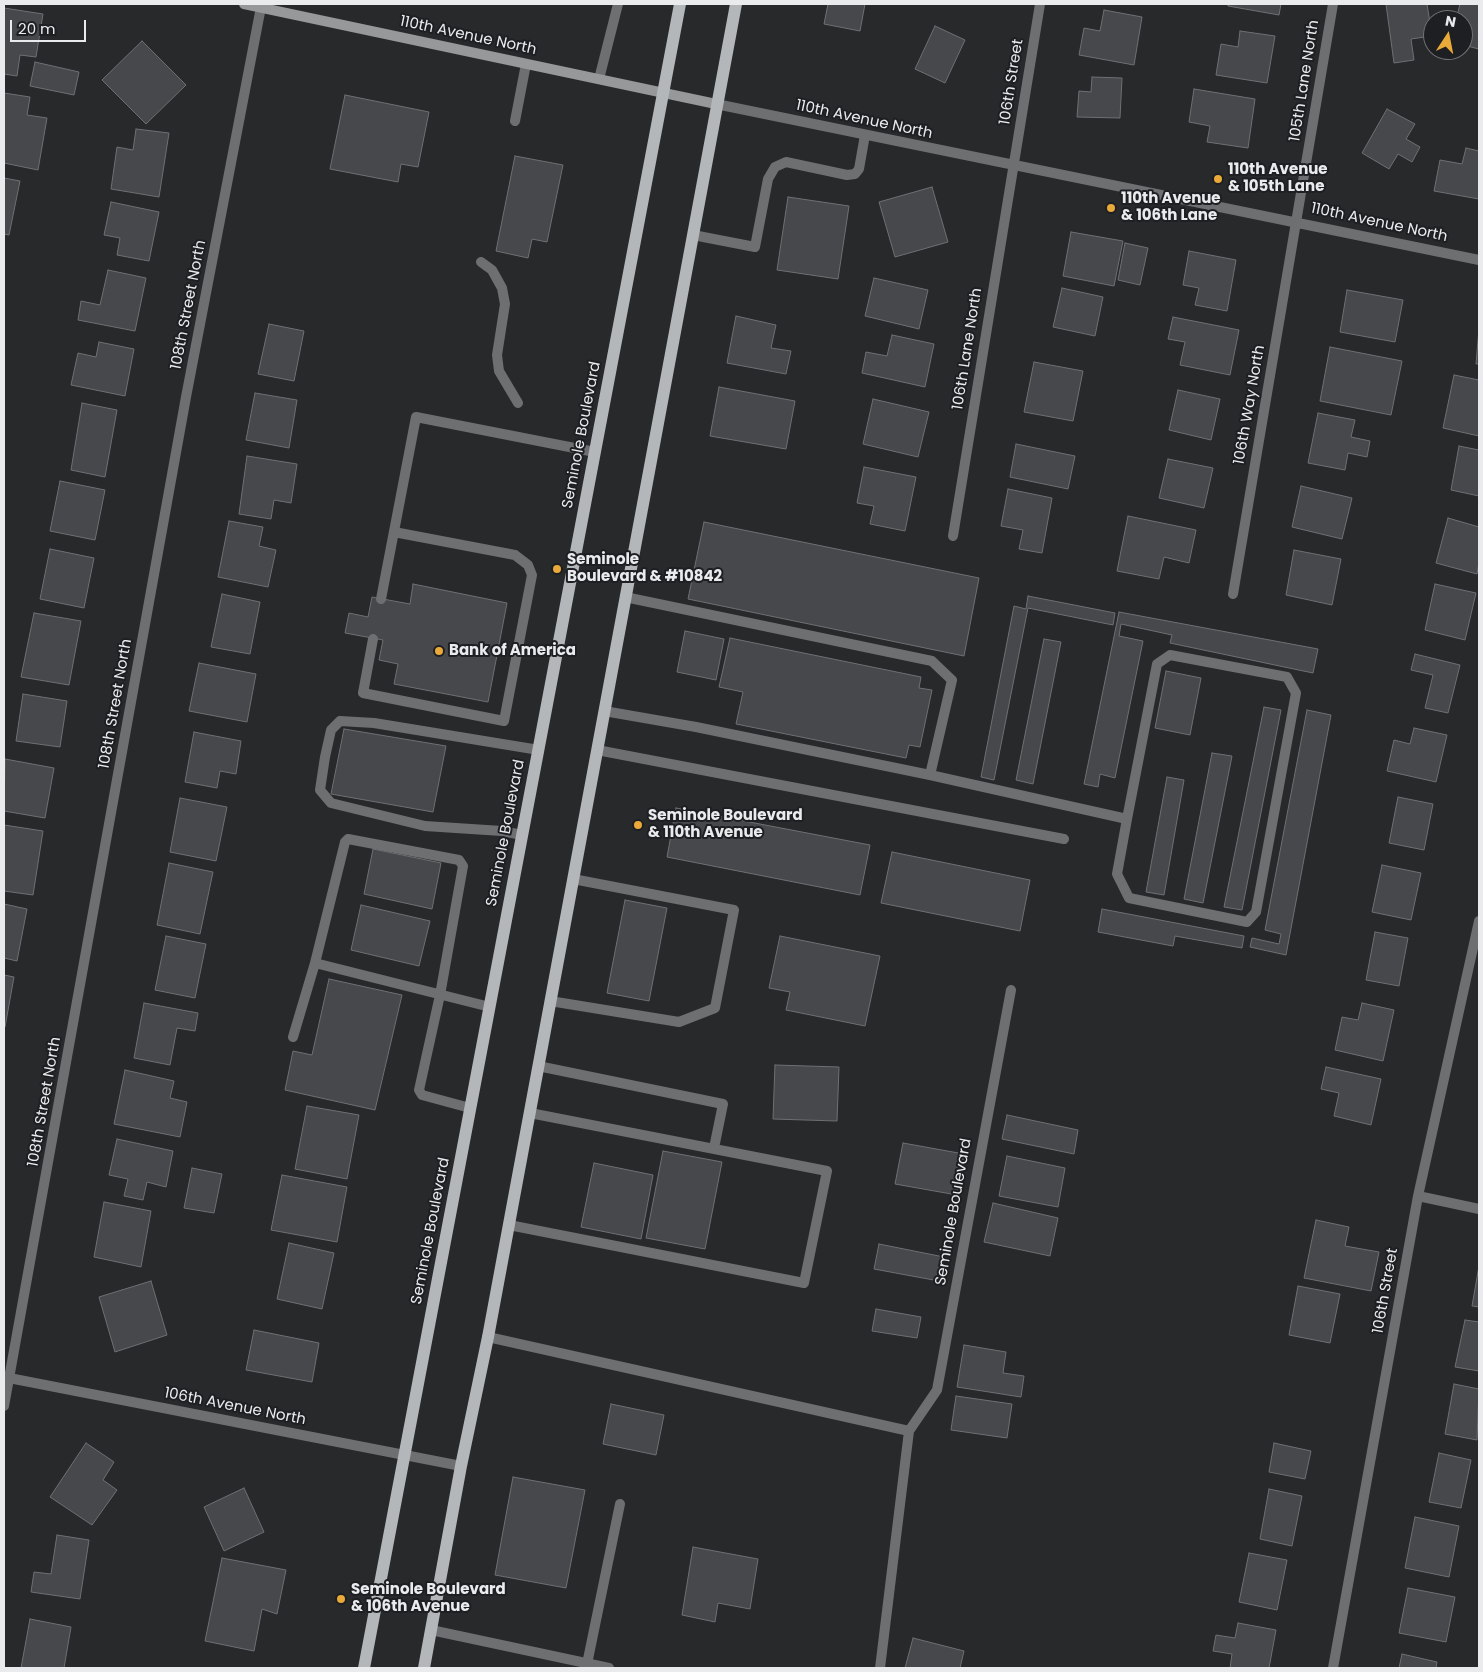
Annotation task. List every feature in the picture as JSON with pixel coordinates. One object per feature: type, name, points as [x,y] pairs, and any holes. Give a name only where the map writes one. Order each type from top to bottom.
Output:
[{"type":"main road","name":"Seminole Boulevard","points":[[364,1668],[680,4]]},
{"type":"main road","points":[[424,1668],[461,1466],[488,1337],[530,1113],[736,4]]},
{"type":"street","name":"110th Avenue North","points":[[244,4],[1014,166],[1479,260]]},
{"type":"street","points":[[599,79],[618,4]]},
{"type":"street","name":"106th Street","points":[[1014,166],[1040,4]]},
{"type":"street","name":"105th Lane North","points":[[1298,222],[1333,4]]},
{"type":"street","name":"108th Street North","points":[[4,1406],[6,1377],[186,397],[260,7]]},
{"type":"street","points":[[515,121],[526,64]]},
{"type":"street","points":[[692,235],[755,248],[768,179],[774,167],[786,162],[847,175],[855,174],[859,169],[865,135]]},
{"type":"street","name":"106th Lane North","points":[[953,536],[1014,166]]},
{"type":"street","name":"106th Way North","points":[[1233,594],[1298,222]]},
{"type":"street","points":[[481,262],[492,270],[502,288],[505,304],[497,355],[499,371],[518,404]]},
{"type":"street","points":[[381,599],[416,417],[595,452]]},
{"type":"street","points":[[373,639],[363,693],[504,721],[532,575],[528,565],[515,556],[394,532]]},
{"type":"street","points":[[625,597],[932,661],[952,680],[930,776]]},
{"type":"street","points":[[1170,655],[1288,678],[1296,693],[1256,912],[1247,922],[1129,898],[1117,874],[1127,819],[1157,664],[1170,655]]},
{"type":"street","points":[[604,711],[718,732],[1127,819]]},
{"type":"street","points":[[522,835],[502,831],[424,826],[331,803],[320,790],[324,756],[331,730],[340,721],[374,723],[538,750]]},
{"type":"street","points":[[597,750],[1064,839]]},
{"type":"street","points":[[293,1037],[315,963],[345,842],[348,839],[459,860],[463,866],[440,995],[418,1090],[422,1095],[470,1108]]},
{"type":"street","points":[[550,1001],[679,1022],[715,1008],[734,910],[573,879]]},
{"type":"street","name":"106th Street","points":[[1333,1668],[1418,1196],[1479,921]]},
{"type":"street","points":[[315,963],[490,1007]]},
{"type":"street","name":"Seminole Boulevard","points":[[880,1668],[908,1431],[938,1390],[1011,990]]},
{"type":"street","points":[[538,1066],[723,1104],[714,1148]]},
{"type":"street","points":[[509,1225],[804,1284],[827,1171],[530,1113]]},
{"type":"street","points":[[1418,1196],[1479,1209]]},
{"type":"street","points":[[488,1337],[908,1431]]},
{"type":"street","name":"106th Avenue North","points":[[6,1377],[461,1466]]},
{"type":"street","points":[[587,1664],[620,1504]]},
{"type":"street","points":[[431,1630],[609,1668]]},
{"type":"building","points":[[828,4],[865,4],[860,31],[824,24]]},
{"type":"building","points":[[1228,4],[1281,4],[1279,15],[1228,6]]},
{"type":"building","points":[[1386,4],[1427,4],[1428,10],[1423,10],[1423,37],[1411,39],[1414,60],[1394,63]]},
{"type":"building","points":[[1460,4],[1479,4],[1479,49],[1473,48],[1473,10],[1458,10]]},
{"type":"building","points":[[4,8],[43,14],[36,57],[20,55],[17,76],[4,74]]},
{"type":"building","points":[[1104,10],[1142,17],[1134,65],[1079,55],[1084,28],[1100,31]]},
{"type":"building","points":[[935,26],[965,40],[945,83],[915,69]]},
{"type":"building","points":[[1240,31],[1275,36],[1267,83],[1216,75],[1221,44],[1238,47]]},
{"type":"building","points":[[142,41],[186,85],[146,124],[102,80]]},
{"type":"building","points":[[35,62],[79,72],[74,95],[30,86]]},
{"type":"building","points":[[1092,77],[1122,78],[1120,118],[1077,117],[1079,91],[1091,92]]},
{"type":"building","points":[[1194,89],[1255,99],[1248,148],[1207,142],[1210,126],[1189,122]]},
{"type":"building","points":[[4,93],[30,97],[27,115],[47,118],[38,170],[4,163]]},
{"type":"building","points":[[345,95],[429,112],[418,167],[401,164],[398,182],[330,169]]},
{"type":"building","points":[[1387,109],[1415,124],[1406,139],[1420,147],[1412,162],[1398,154],[1389,169],[1362,153]]},
{"type":"building","points":[[136,129],[169,133],[159,197],[111,189],[117,147],[133,150]]},
{"type":"building","points":[[1466,148],[1479,151],[1479,199],[1434,191],[1440,160],[1462,164]]},
{"type":"building","points":[[515,156],[563,165],[547,242],[532,239],[528,258],[496,251]]},
{"type":"building","points":[[4,178],[20,181],[9,235],[4,234]]},
{"type":"building","points":[[932,187],[948,242],[895,257],[879,202]]},
{"type":"building","points":[[788,197],[849,206],[838,279],[777,270]]},
{"type":"building","points":[[111,202],[159,212],[149,261],[117,255],[120,238],[104,235]]},
{"type":"building","points":[[1071,232],[1123,241],[1114,286],[1063,276]]},
{"type":"building","points":[[1125,243],[1148,248],[1140,285],[1118,280]]},
{"type":"building","points":[[1189,251],[1236,260],[1227,311],[1195,305],[1199,288],[1183,285]]},
{"type":"building","points":[[108,270],[146,278],[135,331],[78,320],[81,301],[100,305]]},
{"type":"building","points":[[874,278],[928,290],[919,329],[865,316]]},
{"type":"building","points":[[1062,288],[1103,297],[1095,336],[1053,327]]},
{"type":"building","points":[[1347,290],[1403,300],[1395,342],[1340,332]]},
{"type":"building","points":[[736,316],[776,325],[771,348],[791,351],[786,374],[727,363]]},
{"type":"building","points":[[1173,317],[1239,330],[1230,375],[1180,365],[1185,342],[1168,339]]},
{"type":"building","points":[[269,324],[304,331],[294,381],[258,374]]},
{"type":"building","points":[[1479,329],[1479,364],[1476,364]]},
{"type":"building","points":[[892,335],[934,344],[925,387],[862,373],[866,352],[887,356]]},
{"type":"building","points":[[99,342],[134,349],[125,396],[71,385],[78,353],[96,357]]},
{"type":"building","points":[[1330,347],[1402,361],[1391,415],[1320,401]]},
{"type":"building","points":[[1034,362],[1083,371],[1073,421],[1024,412]]},
{"type":"building","points":[[1454,375],[1479,380],[1479,436],[1443,428]]},
{"type":"building","points":[[719,387],[795,401],[786,449],[710,436]]},
{"type":"building","points":[[1178,390],[1220,399],[1211,440],[1169,430]]},
{"type":"building","points":[[255,393],[297,400],[289,448],[246,440]]},
{"type":"building","points":[[873,399],[929,412],[918,457],[863,444]]},
{"type":"building","points":[[82,403],[117,410],[105,477],[71,470]]},
{"type":"building","points":[[1318,413],[1355,420],[1351,437],[1370,441],[1367,457],[1348,453],[1345,470],[1308,463]]},
{"type":"building","points":[[1016,444],[1075,456],[1068,489],[1010,477]]},
{"type":"building","points":[[1459,446],[1479,450],[1479,496],[1451,490]]},
{"type":"building","points":[[247,456],[297,464],[291,503],[274,500],[271,519],[239,514]]},
{"type":"building","points":[[1168,459],[1213,468],[1204,508],[1159,498]]},
{"type":"building","points":[[864,467],[916,477],[905,531],[870,524],[874,506],[857,503]]},
{"type":"building","points":[[60,481],[105,490],[95,540],[50,531]]},
{"type":"building","points":[[1301,486],[1352,498],[1342,539],[1292,527]]},
{"type":"building","points":[[1008,489],[1052,498],[1042,553],[1019,549],[1023,530],[1001,526]]},
{"type":"building","points":[[1128,516],[1196,530],[1189,563],[1164,557],[1159,579],[1117,571]]},
{"type":"building","points":[[1448,518],[1479,527],[1479,563],[1477,574],[1436,563]]},
{"type":"building","points":[[229,521],[263,527],[259,546],[276,550],[268,587],[218,577]]},
{"type":"building","points":[[704,522],[979,578],[964,656],[688,599]]},
{"type":"building","points":[[50,549],[94,558],[84,608],[40,599]]},
{"type":"building","points":[[1294,550],[1341,559],[1332,605],[1286,595]]},
{"type":"building","name":"Bank of America","points":[[413,584],[507,603],[488,702],[394,684],[398,664],[379,660],[383,640],[345,633],[349,613],[368,617],[372,597],[410,604]]},
{"type":"building","points":[[1435,584],[1476,593],[1465,640],[1425,630]]},
{"type":"building","points":[[222,594],[260,602],[250,654],[211,647]]},
{"type":"building","points":[[1028,596],[1115,613],[1113,625],[1028,608],[994,780],[981,777],[1014,606],[1026,609]]},
{"type":"building","points":[[1119,612],[1318,649],[1313,673],[1170,643],[1172,635],[1121,624],[1119,636],[1143,641],[1115,778],[1100,774],[1098,787],[1084,784]]},
{"type":"building","points":[[34,613],[81,621],[69,685],[21,677]]},
{"type":"building","points":[[685,631],[724,639],[716,680],[677,672]]},
{"type":"building","points":[[730,638],[921,677],[919,688],[932,690],[920,747],[909,745],[906,758],[736,724],[743,692],[719,687]]},
{"type":"building","points":[[1044,639],[1061,642],[1033,784],[1016,780]]},
{"type":"building","points":[[1415,654],[1460,665],[1448,713],[1425,708],[1433,675],[1411,670]]},
{"type":"building","points":[[199,663],[256,674],[247,722],[189,711]]},
{"type":"building","points":[[1166,671],[1201,678],[1190,735],[1155,728]]},
{"type":"building","points":[[23,694],[67,701],[60,747],[16,741]]},
{"type":"building","points":[[1264,707],[1281,710],[1242,910],[1224,907]]},
{"type":"building","points":[[1307,710],[1331,715],[1286,955],[1250,947],[1252,938],[1279,944],[1281,934],[1265,930]]},
{"type":"building","points":[[1414,728],[1447,735],[1436,782],[1387,771],[1394,740],[1410,744]]},
{"type":"building","points":[[344,729],[446,746],[433,812],[331,794]]},
{"type":"building","points":[[194,732],[241,741],[236,774],[220,771],[217,788],[185,782]]},
{"type":"building","points":[[1212,753],[1232,756],[1203,903],[1184,899]]},
{"type":"building","points":[[5,759],[54,768],[45,818],[4,811]]},
{"type":"building","points":[[1167,777],[1184,780],[1164,895],[1146,892]]},
{"type":"building","points":[[1398,797],[1433,804],[1424,850],[1389,843]]},
{"type":"building","points":[[180,798],[227,807],[216,861],[170,852]]},
{"type":"building","points":[[676,808],[870,845],[860,895],[667,857]]},
{"type":"building","points":[[4,825],[43,831],[33,895],[4,891]]},
{"type":"building","points":[[373,849],[441,863],[432,909],[364,894]]},
{"type":"building","points":[[892,852],[1030,880],[1020,931],[881,903]]},
{"type":"building","points":[[169,863],[213,872],[200,934],[157,925]]},
{"type":"building","points":[[1382,865],[1421,873],[1411,920],[1372,912]]},
{"type":"building","points":[[625,900],[667,908],[649,1001],[607,993]]},
{"type":"building","points":[[4,904],[27,909],[17,961],[4,958]]},
{"type":"building","points":[[361,905],[430,921],[419,966],[351,950]]},
{"type":"building","points":[[1102,909],[1244,936],[1242,948],[1175,936],[1173,946],[1098,932]]},
{"type":"building","points":[[1375,932],[1408,938],[1399,986],[1366,980]]},
{"type":"building","points":[[166,936],[206,944],[195,998],[155,990]]},
{"type":"building","points":[[780,936],[880,956],[865,1026],[786,1010],[790,992],[769,988]]},
{"type":"building","points":[[4,975],[14,977],[5,1027],[4,1027]]},
{"type":"building","points":[[329,979],[402,995],[375,1110],[285,1090],[293,1051],[312,1055]]},
{"type":"building","points":[[144,1003],[198,1013],[195,1031],[177,1028],[170,1065],[134,1058]]},
{"type":"building","points":[[1362,1003],[1394,1010],[1383,1061],[1335,1050],[1342,1017],[1358,1020]]},
{"type":"building","points":[[775,1065],[839,1067],[837,1121],[773,1119]]},
{"type":"building","points":[[1326,1067],[1381,1079],[1371,1125],[1334,1116],[1339,1093],[1321,1089]]},
{"type":"building","points":[[125,1070],[174,1081],[170,1098],[187,1102],[180,1137],[114,1124]]},
{"type":"building","points":[[307,1106],[359,1115],[347,1179],[295,1169]]},
{"type":"building","points":[[1007,1115],[1078,1130],[1074,1154],[1002,1139]]},
{"type":"building","points":[[117,1139],[173,1151],[166,1187],[147,1182],[143,1200],[124,1196],[128,1179],[109,1175]]},
{"type":"building","points":[[903,1143],[964,1154],[957,1195],[895,1184]]},
{"type":"building","points":[[663,1151],[722,1162],[705,1249],[646,1238]]},
{"type":"building","points":[[1007,1156],[1065,1168],[1058,1207],[999,1196]]},
{"type":"building","points":[[594,1163],[653,1175],[641,1239],[581,1227]]},
{"type":"building","points":[[192,1168],[222,1174],[214,1213],[184,1208]]},
{"type":"building","points":[[282,1175],[347,1187],[337,1242],[271,1230]]},
{"type":"building","points":[[104,1202],[151,1211],[141,1267],[94,1257]]},
{"type":"building","points":[[993,1203],[1058,1218],[1050,1256],[984,1242]]},
{"type":"building","points":[[1316,1220],[1349,1227],[1345,1246],[1379,1252],[1371,1291],[1304,1278]]},
{"type":"building","points":[[289,1243],[334,1253],[322,1309],[277,1299]]},
{"type":"building","points":[[879,1244],[944,1257],[939,1281],[874,1269]]},
{"type":"building","points":[[1479,1266],[1479,1307],[1472,1306]]},
{"type":"building","points":[[151,1281],[167,1335],[115,1352],[99,1297]]},
{"type":"building","points":[[1298,1286],[1340,1294],[1330,1343],[1289,1335]]},
{"type":"building","points":[[876,1309],[921,1317],[917,1338],[872,1331]]},
{"type":"building","points":[[1465,1320],[1479,1322],[1479,1371],[1455,1367]]},
{"type":"building","points":[[254,1330],[319,1343],[312,1382],[246,1370]]},
{"type":"building","points":[[964,1345],[1006,1352],[1003,1373],[1024,1376],[1021,1397],[957,1387]]},
{"type":"building","points":[[1454,1384],[1479,1389],[1477,1440],[1445,1434]]},
{"type":"building","points":[[956,1396],[1012,1404],[1007,1438],[951,1430]]},
{"type":"building","points":[[611,1404],[664,1415],[656,1455],[603,1444]]},
{"type":"building","points":[[86,1443],[114,1462],[103,1480],[117,1490],[92,1525],[50,1497]]},
{"type":"building","points":[[1274,1443],[1311,1451],[1305,1479],[1269,1472]]},
{"type":"building","points":[[1439,1453],[1471,1460],[1461,1508],[1429,1502]]},
{"type":"building","points":[[513,1477],[585,1490],[566,1588],[495,1575]]},
{"type":"building","points":[[244,1488],[264,1532],[224,1551],[204,1507]]},
{"type":"building","points":[[1269,1489],[1302,1496],[1292,1546],[1260,1539]]},
{"type":"building","points":[[1415,1517],[1459,1526],[1449,1577],[1405,1568]]},
{"type":"building","points":[[57,1535],[89,1540],[80,1599],[31,1592],[34,1572],[51,1574]]},
{"type":"building","points":[[693,1547],[758,1559],[750,1609],[718,1603],[715,1622],[682,1615]]},
{"type":"building","points":[[1249,1553],[1287,1560],[1277,1610],[1239,1602]]},
{"type":"building","points":[[222,1558],[286,1570],[277,1614],[262,1609],[254,1651],[205,1641]]},
{"type":"building","points":[[1408,1588],[1455,1597],[1446,1642],[1399,1633]]},
{"type":"building","points":[[30,1619],[71,1627],[64,1668],[21,1668]]},
{"type":"building","points":[[1238,1623],[1276,1630],[1269,1668],[1230,1668],[1232,1654],[1213,1651],[1216,1635],[1235,1638]]},
{"type":"building","points":[[913,1638],[964,1651],[960,1668],[905,1668]]},
{"type":"building","points":[[1402,1654],[1437,1662],[1436,1668],[1399,1668]]},
{"type":"place","name":"110th Avenue & 105th Lane","points":[[1218,179]]},
{"type":"place","name":"110th Avenue & 106th Lane","points":[[1111,208]]},
{"type":"place","name":"Seminole Boulevard & #10842","points":[[557,569]]},
{"type":"place","name":"Bank of America","points":[[439,651]]},
{"type":"place","name":"Seminole Boulevard & 110th Avenue","points":[[638,825]]},
{"type":"place","name":"Seminole Boulevard & 106th Avenue","points":[[341,1599]]}]
